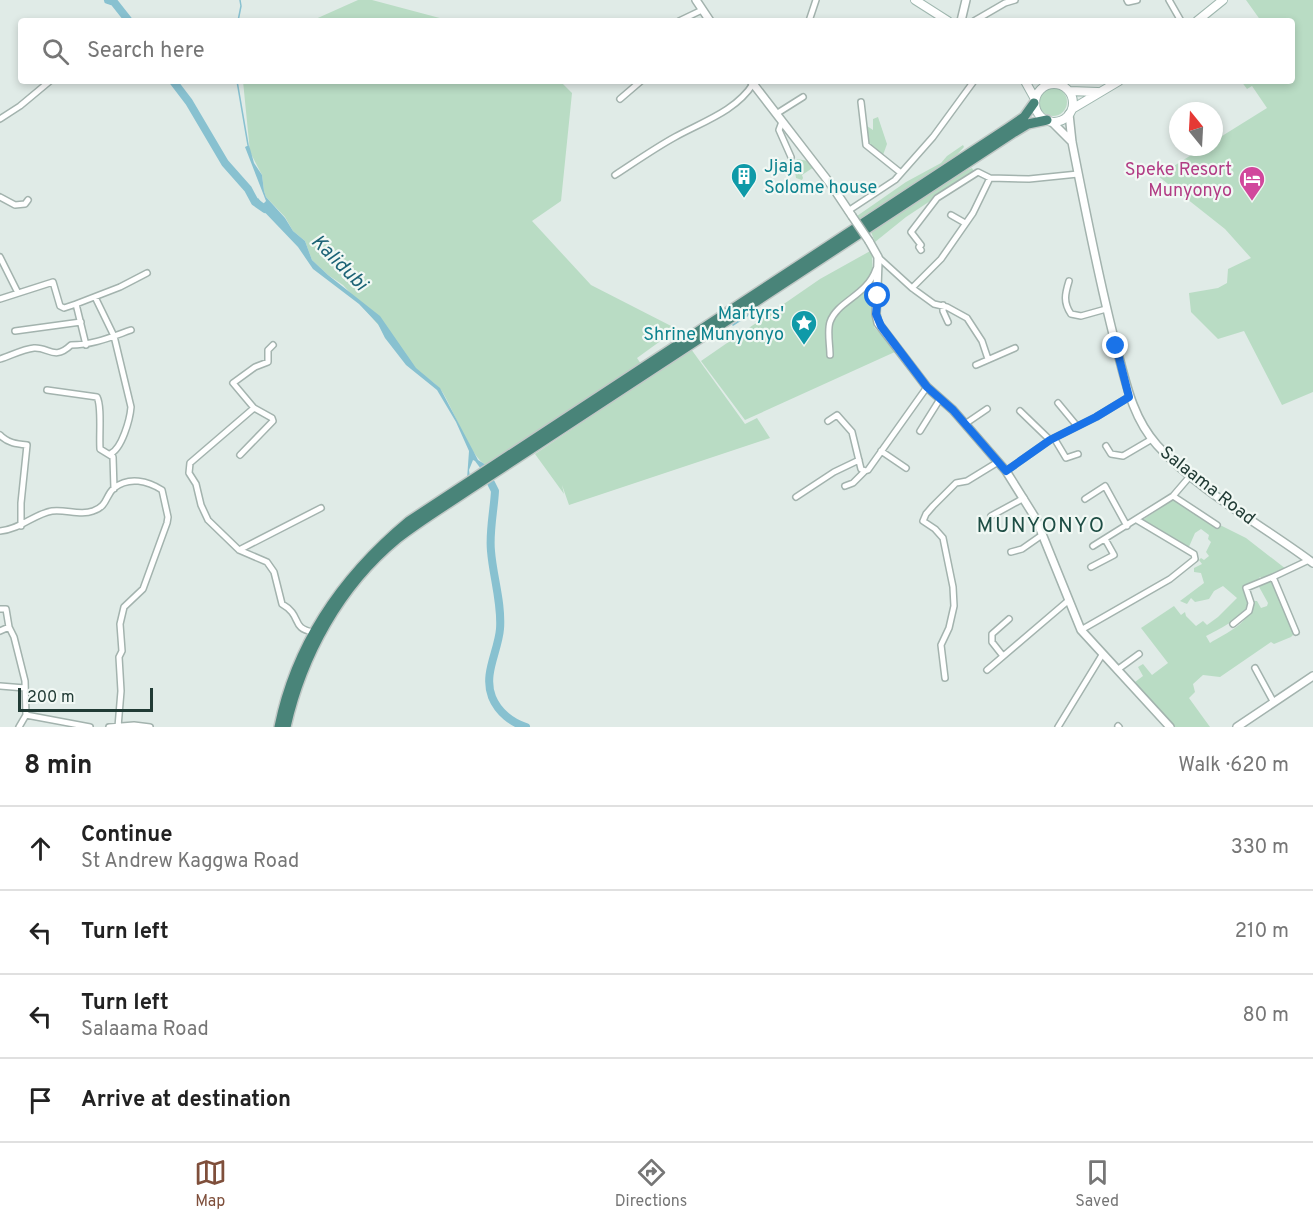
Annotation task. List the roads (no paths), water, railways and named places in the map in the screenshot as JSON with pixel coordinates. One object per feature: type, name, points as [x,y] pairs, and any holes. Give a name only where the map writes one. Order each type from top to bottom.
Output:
[{"type":"highway","points":[[279,727],[288,691],[302,653],[338,594],[363,563],[412,524],[1024,117],[1035,101]]},
{"type":"highway","points":[[646,369],[1013,133],[1028,124],[1049,121]]},
{"type":"highway","points":[[286,727],[303,671],[336,608],[365,570],[412,524]]},
{"type":"main road","points":[[915,0],[941,18]]},
{"type":"main road","points":[[1201,18],[1223,0]]},
{"type":"main road","points":[[1026,84],[1035,101],[1038,114],[1049,121],[1062,120],[1070,111],[1114,84]]},
{"type":"main road","points":[[1044,84],[1059,84],[1068,91],[1072,99],[1070,111]]},
{"type":"main road","points":[[1035,101],[1040,89],[1047,85]]},
{"type":"main road","points":[[1068,91],[1099,92]]},
{"type":"street","points":[[696,0],[708,18]]},
{"type":"street","points":[[810,18],[816,0]]},
{"type":"street","points":[[962,18],[966,0]]},
{"type":"street","points":[[979,18],[1005,3],[1015,0]]},
{"type":"street","points":[[1127,0],[1128,3],[1137,0]]},
{"type":"street","points":[[1169,0],[1179,18]]},
{"type":"street","points":[[685,18],[702,10]]},
{"type":"street","points":[[0,119],[46,84]]},
{"type":"street","points":[[620,99],[638,84]]},
{"type":"street","points":[[615,175],[672,139],[731,107],[743,97],[752,84]]},
{"type":"street","points":[[754,84],[850,213],[869,241],[878,260],[934,304],[943,305],[967,318],[982,341],[988,359]]},
{"type":"street","points":[[850,213],[888,186],[901,173],[973,84]]},
{"type":"street","points":[[776,114],[803,97]]},
{"type":"street","points":[[861,102],[866,145],[901,173]]},
{"type":"street","name":"Salaama Road","points":[[1070,111],[1072,142],[1106,309],[1129,397],[1139,419],[1165,454],[1311,561]]},
{"type":"street","points":[[1049,121],[1072,142]]},
{"type":"street","points":[[783,122],[779,130],[791,157]]},
{"type":"street","points":[[921,250],[921,245],[911,232],[937,198],[978,172],[990,178],[1029,179],[1078,174]]},
{"type":"street","points":[[912,288],[941,259],[965,223],[990,178]]},
{"type":"street","points":[[0,197],[15,205],[25,204],[28,200]]},
{"type":"street","points":[[951,215],[965,223]]},
{"type":"street","points":[[0,257],[18,293]]},
{"type":"street","points":[[830,355],[830,322],[834,314],[868,286],[878,260]]},
{"type":"street","points":[[878,260],[876,314],[878,323],[927,387],[965,424],[1006,471],[1036,519],[1081,630],[1170,727]]},
{"type":"street","points":[[0,299],[53,282],[60,306],[64,308],[95,297],[147,273]]},
{"type":"street","points":[[1069,281],[1065,300],[1071,314],[1081,316],[1106,309]]},
{"type":"street","points":[[95,297],[114,336],[131,407],[130,417],[117,449],[110,454]]},
{"type":"street","points":[[76,304],[86,345]]},
{"type":"street","points":[[943,305],[948,322]]},
{"type":"street","points":[[15,331],[81,322]]},
{"type":"street","points":[[0,359],[33,348],[53,353],[65,351],[71,345],[86,345],[131,330]]},
{"type":"street","points":[[240,455],[273,421],[272,418],[254,408],[233,383],[255,367],[268,362],[268,350],[273,345]]},
{"type":"street","points":[[976,365],[1015,348]]},
{"type":"street","points":[[845,486],[853,483],[868,470],[927,387]]},
{"type":"street","points":[[0,531],[21,526],[49,511],[91,513],[104,507],[114,489],[113,457],[100,449],[100,405],[97,397],[47,390]]},
{"type":"street","points":[[1006,471],[1052,439],[1129,397]]},
{"type":"street","points":[[920,431],[940,399]]},
{"type":"street","points":[[1058,403],[1077,426]]},
{"type":"street","points":[[254,408],[190,463],[189,473],[196,484],[201,505],[208,520],[239,550],[267,562],[274,572],[282,604],[292,610],[299,627],[313,632]]},
{"type":"street","points":[[965,424],[987,409]]},
{"type":"street","points":[[1020,411],[1052,439],[1066,458],[1078,454]]},
{"type":"street","points":[[828,421],[837,415],[849,427],[861,469],[865,471]]},
{"type":"street","points":[[0,435],[15,444],[27,445],[21,526]]},
{"type":"street","points":[[1106,446],[1111,454],[1123,456],[1152,439]]},
{"type":"street","points":[[881,451],[906,468]]},
{"type":"street","points":[[796,497],[834,472],[859,460]]},
{"type":"street","points":[[945,678],[942,645],[954,606],[952,587],[943,538],[923,521],[926,514],[956,483],[998,462]]},
{"type":"street","points":[[1093,546],[1173,496],[1191,475]]},
{"type":"street","points":[[114,489],[130,480],[151,483],[162,490],[168,517],[153,565],[142,589],[124,607],[120,624],[122,651],[118,726]]},
{"type":"street","points":[[1085,499],[1105,486],[1127,526]]},
{"type":"street","points":[[1173,496],[1217,525]]},
{"type":"street","points":[[991,516],[1024,498]]},
{"type":"street","points":[[239,550],[321,508]]},
{"type":"street","points":[[1081,630],[1170,579],[1195,559],[1194,554],[1137,520]]},
{"type":"street","points":[[1011,552],[1026,546],[1042,535]]},
{"type":"street","points":[[1091,567],[1114,555],[1105,539]]},
{"type":"street","points":[[1233,624],[1248,611],[1251,603],[1246,588],[1311,561]]},
{"type":"street","points":[[1273,577],[1296,632]]},
{"type":"street","points":[[987,670],[1070,600]]},
{"type":"street","points":[[0,609],[6,609],[25,688],[26,715],[19,727]]},
{"type":"street","points":[[1004,656],[992,642],[992,634],[1009,619]]},
{"type":"street","points":[[0,631],[9,627]]},
{"type":"street","points":[[1117,670],[1139,654]]},
{"type":"street","points":[[1058,727],[1102,655]]},
{"type":"street","points":[[1255,668],[1273,701]]},
{"type":"street","points":[[1237,727],[1313,676]]},
{"type":"street","points":[[0,686],[25,688]]},
{"type":"street","points":[[26,715],[90,727]]},
{"type":"street","points":[[109,727],[150,727]]},
{"type":"water","points":[[249,145],[254,163],[262,175],[266,197],[285,218],[293,231],[305,241],[312,260],[380,316],[416,368],[440,388],[478,460],[486,465],[481,469],[473,460],[469,470],[470,477],[467,479],[469,451],[456,422],[437,390],[406,365],[385,338],[378,324],[359,304],[313,269],[298,247],[254,201],[258,198],[263,204],[266,201],[245,147]]},
{"type":"waterway","name":"Kalidubi","points":[[108,0],[114,2],[127,18]]},
{"type":"waterway","points":[[239,18],[240,0]]},
{"type":"waterway","name":"Kalidubi","points":[[175,84],[189,102],[225,163],[248,189],[255,202],[265,209]]},
{"type":"waterway","points":[[238,84],[248,145]]},
{"type":"waterway","points":[[851,244],[862,237]]},
{"type":"waterway","points":[[733,325],[747,316],[752,309]]},
{"type":"waterway","name":"Kalidubi","points":[[491,483],[495,491],[491,551],[499,600],[500,629],[490,671],[490,688],[492,697],[502,712],[511,720],[526,727]]},
{"type":"place","name":"Jjaja Solome house","points":[[744,199]]},
{"type":"place","name":"Speke Resort Munyonyo","points":[[1252,202]]},
{"type":"place","name":"Martyrs' Shrine Munyonyo","points":[[804,346]]},
{"type":"district","name":"MUNYONYO","points":[[1041,525]]}]
